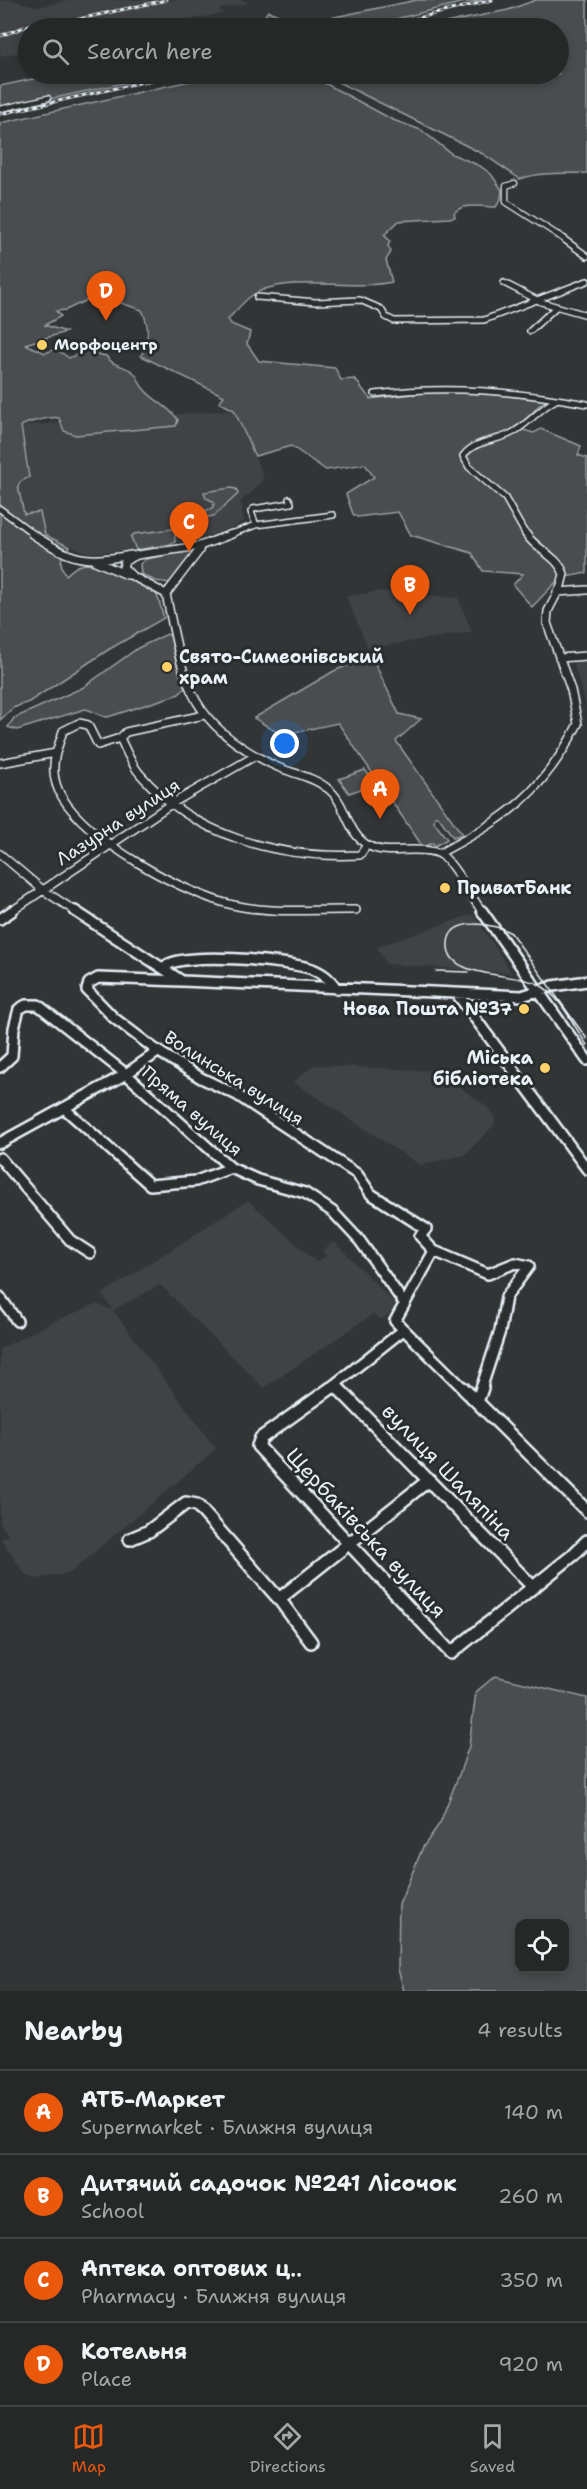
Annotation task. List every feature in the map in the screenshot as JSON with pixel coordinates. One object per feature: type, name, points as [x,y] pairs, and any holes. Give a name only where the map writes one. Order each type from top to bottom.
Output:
[{"type":"street","points":[[0,109],[48,98]]},
{"type":"street","points":[[514,183],[506,186],[506,202],[555,232],[587,256]]},
{"type":"street","points":[[257,297],[316,302],[360,300],[381,309],[388,320],[409,322],[484,320],[587,281]]},
{"type":"street","points":[[504,283],[537,300],[587,315]]},
{"type":"street","points":[[530,331],[556,307]]},
{"type":"street","points":[[375,394],[410,389],[476,388],[587,404]]},
{"type":"street","points":[[440,854],[495,824],[518,808],[545,780],[578,724],[568,680],[551,640],[546,617],[550,603],[561,588],[565,576],[562,567],[531,543],[505,498],[472,468],[463,456],[471,447],[520,429],[546,404],[556,400]]},
{"type":"street","points":[[256,525],[251,512],[253,509],[291,503],[289,499]]},
{"type":"street","points":[[0,509],[47,544],[153,585],[166,594],[186,681],[204,715],[223,734],[255,756],[286,773],[330,789],[354,830],[367,845],[376,848],[427,850],[440,854],[587,1060]]},
{"type":"street","points":[[95,561],[201,546],[256,525],[333,515]]},
{"type":"street","points":[[166,594],[201,546]]},
{"type":"street","points":[[133,577],[124,571],[123,565],[137,555]]},
{"type":"street","points":[[557,592],[587,590]]},
{"type":"street","points":[[560,657],[587,656]]},
{"type":"street","points":[[204,715],[126,732],[120,738],[98,745],[88,724],[79,723],[63,731],[54,760],[55,780],[62,798],[84,823],[112,844],[180,885],[213,900],[237,906],[356,910]]},
{"type":"street","points":[[578,724],[587,726]]},
{"type":"street","points":[[120,738],[139,773],[171,804],[216,831],[297,854],[337,857],[360,855],[367,845]]},
{"type":"street","points":[[0,763],[56,753]]},
{"type":"street","name":"Лазурна вулиця","points":[[0,919],[171,804],[255,756]]},
{"type":"street","points":[[0,854],[43,890],[182,981]]},
{"type":"street","points":[[163,968],[167,963],[181,960],[286,963],[326,975],[334,981],[337,989]]},
{"type":"street","name":"Волинська вулиця","points":[[434,1251],[420,1236],[426,1229],[371,1194],[357,1174],[237,1095],[222,1091],[159,1051],[113,1017],[87,990],[89,983],[98,978],[522,996],[587,981]]},
{"type":"street","points":[[457,993],[587,1169]]},
{"type":"street","name":"Пряма вулиця","points":[[0,1067],[12,1056],[14,1028],[19,1009],[26,1005],[38,1005],[126,1074],[231,1168],[249,1178],[306,1194],[327,1205],[342,1220],[404,1303]]},
{"type":"street","points":[[0,1143],[126,1074],[159,1051]]},
{"type":"street","points":[[65,1109],[150,1185],[196,1181],[231,1168]]},
{"type":"street","points":[[0,1158],[70,1240],[90,1252]]},
{"type":"street","points":[[477,1402],[500,1331],[506,1297],[529,1266],[514,1263],[488,1274],[434,1251],[395,1321],[587,1511]]},
{"type":"street","points":[[0,1298],[17,1321]]},
{"type":"street","points":[[335,1385],[402,1330]]},
{"type":"street","name":"Щербаківська вулиця","points":[[335,1385],[261,1438],[258,1446],[451,1653],[533,1587]]},
{"type":"street","name":"вулиця Шаляпіна","points":[[335,1385],[533,1587]]},
{"type":"street","points":[[279,1599],[429,1480]]},
{"type":"street","points":[[130,1539],[149,1531],[186,1503],[197,1505],[279,1599],[310,1642]]},
{"type":"street","points":[[533,1587],[587,1540]]},
{"type":"shaded area","points":[[0,0],[12,0],[39,7],[71,0],[242,0],[249,3],[219,9],[224,13],[200,18],[18,18],[18,53],[0,56]]},
{"type":"shaded area","points":[[417,0],[487,0],[460,3],[400,18],[330,18]]},
{"type":"shaded area","points":[[536,0],[587,0],[587,173],[545,174],[520,179],[483,154],[342,84],[569,84],[569,18],[469,18],[508,10]]},
{"type":"shaded area","points":[[268,11],[287,18],[263,18]]},
{"type":"shaded area","points":[[18,82],[18,84],[119,84],[0,110],[0,86]]},
{"type":"shaded area","points":[[176,84],[326,84],[393,120],[421,130],[452,154],[480,166],[491,174],[502,190],[501,199],[496,207],[468,206],[454,213],[455,217],[399,221],[384,235],[390,241],[388,246],[391,252],[386,260],[392,282],[357,285],[281,285],[251,296],[228,319],[231,324],[250,332],[247,344],[259,361],[335,368],[341,380],[355,379],[370,399],[449,390],[548,400],[536,409],[523,430],[534,433],[541,429],[581,446],[578,455],[587,458],[587,573],[560,578],[532,607],[513,585],[523,574],[483,571],[472,553],[411,535],[398,512],[357,517],[353,514],[346,494],[374,477],[365,464],[326,470],[291,446],[255,456],[234,410],[219,402],[224,396],[141,356],[148,334],[142,310],[97,295],[66,310],[56,311],[61,316],[45,325],[66,332],[25,344],[45,353],[56,349],[69,358],[84,351],[106,356],[112,362],[135,374],[147,393],[166,407],[178,420],[176,426],[76,435],[64,431],[59,418],[24,424],[21,426],[29,477],[20,482],[18,486],[24,514],[40,512],[45,535],[70,547],[61,560],[66,575],[81,565],[88,564],[129,575],[155,591],[164,618],[108,650],[29,702],[13,708],[0,720],[0,123]]},
{"type":"shaded area","points":[[234,410],[264,478],[241,501],[244,521],[220,536],[211,535],[205,536],[206,539],[133,550],[88,553],[45,535],[24,514],[18,486],[20,482],[29,477],[20,426]]},
{"type":"shaded area","points":[[236,489],[238,494],[214,516],[201,518],[198,512],[212,509],[214,504],[206,498],[204,492]]},
{"type":"shaded area","points":[[188,527],[190,533],[175,535],[175,542],[171,544],[136,550],[131,537],[134,534]]},
{"type":"shaded area","points":[[193,552],[193,555],[170,583],[155,581],[141,574],[140,564],[146,559]]},
{"type":"shaded area","points":[[383,591],[458,598],[472,632],[368,648],[346,596]]},
{"type":"shaded area","points":[[167,634],[171,637],[185,688],[179,694],[108,717],[85,709],[17,730],[8,727],[14,718],[82,688],[138,648]]},
{"type":"shaded area","points":[[371,655],[399,714],[421,719],[396,741],[462,834],[453,837],[438,816],[435,816],[434,822],[447,839],[435,846],[433,843],[423,847],[338,723],[281,735],[254,718],[334,671]]},
{"type":"shaded area","points":[[587,660],[587,709],[573,661]]},
{"type":"shaded area","points":[[365,770],[376,784],[349,793],[339,779]]},
{"type":"shaded area","points":[[473,914],[512,973],[386,964],[377,947]]},
{"type":"shaded area","points":[[314,1065],[438,1071],[490,1109],[495,1115],[494,1125],[465,1155],[420,1165],[293,1082]]},
{"type":"shaded area","points":[[248,1200],[316,1262],[326,1256],[322,1251],[334,1241],[398,1307],[381,1320],[373,1314],[264,1388],[160,1285],[113,1310],[102,1294]]},
{"type":"shaded area","points":[[96,1304],[113,1310],[216,1449],[70,1573],[35,1579],[24,1573],[1,1539],[8,1535],[0,1522],[0,1349],[52,1322]]},
{"type":"shaded area","points":[[495,1676],[587,1698],[587,1991],[404,1991],[398,1969],[399,1905],[423,1847],[440,1823],[469,1746],[476,1692]]},
{"type":"tram line","points":[[587,1039],[511,933],[495,927],[475,924],[457,928],[451,934],[448,943],[450,955],[458,963],[484,973],[528,980],[546,989],[560,1003],[587,1045]]},
{"type":"tram line","points":[[436,971],[469,972]]},
{"type":"railway","points":[[84,18],[166,0]]},
{"type":"railway","points":[[418,18],[492,0]]},
{"type":"railway","points":[[0,36],[18,29]]},
{"type":"railway","points":[[0,114],[134,84]]},
{"type":"place","name":"Котельня","points":[[106,321]]},
{"type":"place","name":"Морфоцентр","points":[[42,345]]},
{"type":"place","name":"Аптека оптових ц‥","points":[[189,552]]},
{"type":"place","name":"Дитячий садочок №241 Лісочок","points":[[410,615]]},
{"type":"place","name":"Свято-Симеонівський храм","points":[[167,667]]},
{"type":"place","name":"АТБ-Маркет","points":[[380,819]]},
{"type":"place","name":"ПриватБанк","points":[[445,888]]},
{"type":"place","name":"Нова Пошта №37","points":[[524,1009]]},
{"type":"place","name":"Міська бібліотека","points":[[545,1068]]}]
